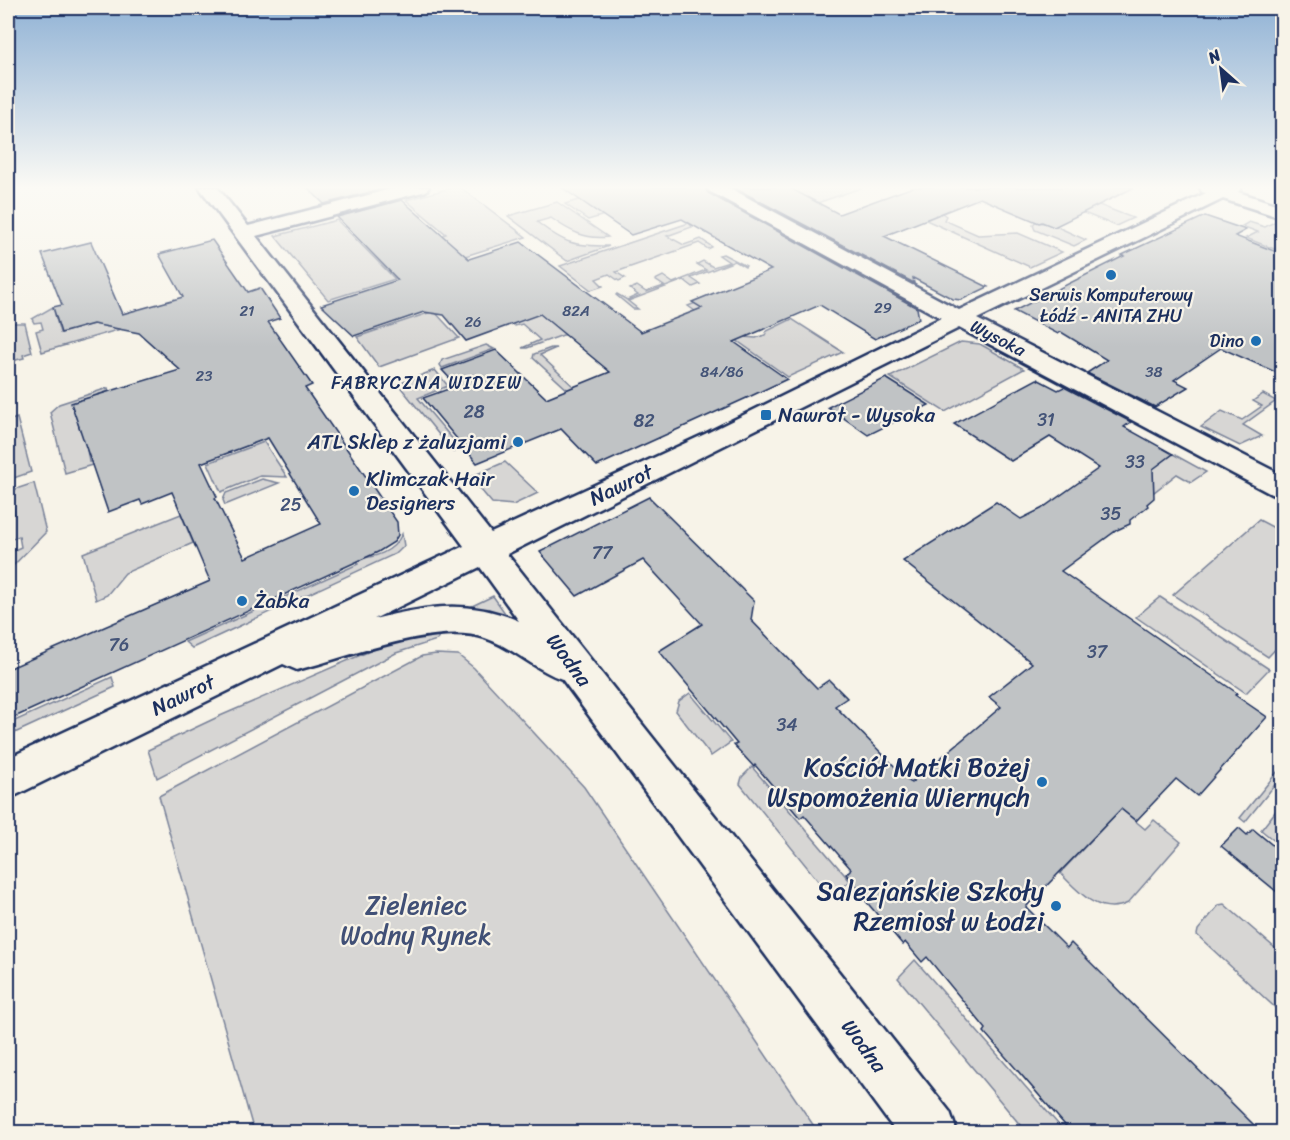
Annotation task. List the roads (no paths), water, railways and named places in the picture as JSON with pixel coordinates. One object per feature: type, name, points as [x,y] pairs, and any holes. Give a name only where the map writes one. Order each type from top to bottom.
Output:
[{"type":"street","name":"Wodna","points":[[248,240],[930,1132]]},
{"type":"street","name":"Wysoka","points":[[814,240],[1282,488]]},
{"type":"street","name":"Nawrot","points":[[8,779],[783,407],[1117,240]]},
{"type":"street","points":[[242,666],[307,653],[418,624],[453,619],[487,623],[577,670]]},
{"type":"place","name":"Serwis Komputerowy Łódź - ANITA ZHU","points":[[1111,275]]},
{"type":"place","name":"Dino","points":[[1256,341]]},
{"type":"place","name":"Nawrot - Wysoka","points":[[766,415]]},
{"type":"place","name":"ATL Sklep z żaluzjami","points":[[518,442]]},
{"type":"place","name":"Klimczak Hair Designers","points":[[354,491]]},
{"type":"place","name":"Żabka","points":[[242,601]]},
{"type":"place","name":"Kościół Matki Bożej Wspomożenia Wiernych","points":[[1042,782]]},
{"type":"place","name":"Salezjańskie Szkoły Rzemiosł w Łodzi","points":[[1056,906]]},
{"type":"district","name":"FABRYCZNA WIDZEW","points":[[427,383]]},
{"type":"park label","name":"Zieleniec Wodny Rynek","points":[[416,920]]}]
